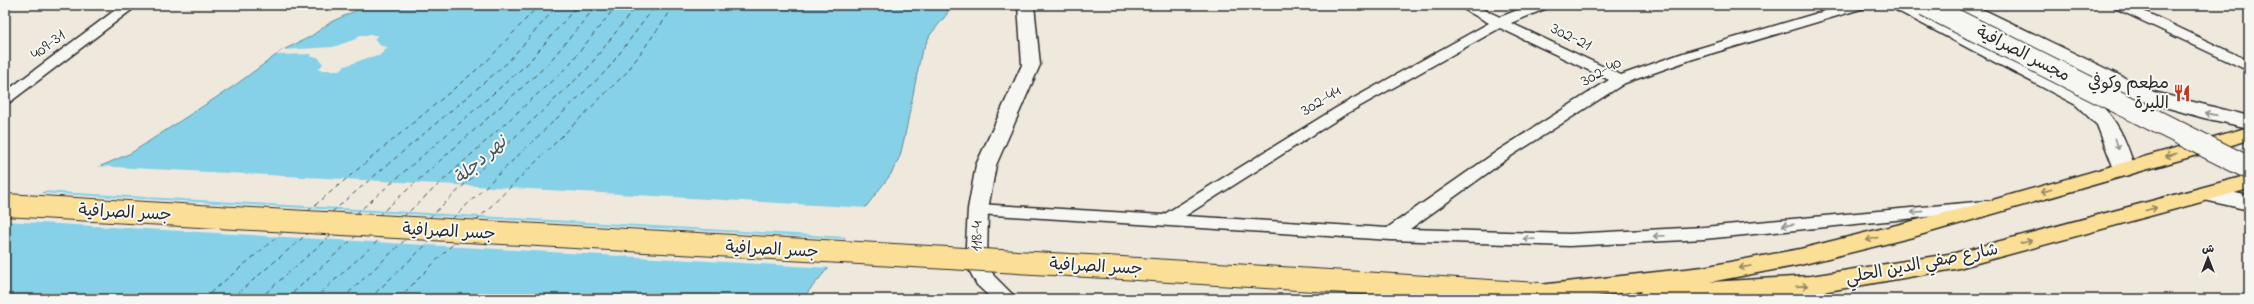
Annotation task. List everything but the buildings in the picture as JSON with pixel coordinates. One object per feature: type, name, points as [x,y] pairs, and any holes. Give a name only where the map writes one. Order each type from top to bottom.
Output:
[{"type":"main road","points":[[1901,5],[2070,92],[2095,109],[2110,126],[2124,169]]},
{"type":"main road","name":"مجسر الصرافية","points":[[1925,5],[2249,168]]},
{"type":"main road","name":"مجسر الصرافية","points":[[1940,5],[2249,159]]},
{"type":"main road","points":[[1960,5],[2147,96],[2190,109],[2249,122]]},
{"type":"main road","points":[[2095,109],[2121,117],[2145,119],[2156,114],[2158,111],[2154,102],[2147,96]]},
{"type":"main road","points":[[1539,294],[1675,279],[1799,257],[1909,230],[2249,133]]},
{"type":"main road","name":"شارع صفي الدين الحلي","points":[[1539,294],[1677,294],[1811,285],[1955,261],[2249,182]]},
{"type":"main road","points":[[2208,194],[2249,202]]},
{"type":"main road","name":"جسر الصرافية","points":[[5,205],[1106,267],[1539,294]]},
{"type":"street","name":"409-31","points":[[5,99],[131,5]]},
{"type":"street","name":"118-4","points":[[1006,299],[985,280],[976,262],[978,209],[986,165],[1031,65],[1026,5]]},
{"type":"street","name":"302-21","points":[[1463,5],[1620,80]]},
{"type":"street","name":"302-44","points":[[1165,221],[1341,110],[1500,22],[1542,5]]},
{"type":"street","name":"302-40","points":[[1391,234],[1505,153],[1620,80],[1688,56],[1859,5]]},
{"type":"street","points":[[2120,5],[2249,67]]},
{"type":"street","points":[[978,209],[1391,234],[1569,240],[1704,233],[1998,204]]},
{"type":"water","name":"نهر دجلة","points":[[368,5],[949,5],[947,14],[930,35],[921,54],[900,156],[891,174],[849,229],[829,267],[802,299],[5,299],[5,214],[55,186],[131,153],[234,86],[283,50],[310,37],[331,22]]},
{"type":"pier","points":[[360,35],[378,35],[374,39],[381,46],[388,47],[379,56],[370,57],[345,66],[340,70],[318,70],[323,64],[318,57],[310,57],[312,54],[276,55],[283,50],[333,47],[356,39]]},
{"type":"pier","points":[[95,166],[868,208],[847,237],[42,191]]},
{"type":"pier","points":[[39,193],[846,239],[830,268],[5,221],[5,212]]},
{"type":"ferry route","points":[[308,211],[487,61],[539,5]]},
{"type":"ferry route","points":[[332,212],[507,63],[558,5]]},
{"type":"ferry route","points":[[356,214],[527,64],[578,5]]},
{"type":"ferry route","points":[[378,216],[546,66],[597,5]]},
{"type":"ferry route","points":[[403,217],[567,67],[617,5]]},
{"type":"ferry route","points":[[429,218],[587,69],[637,5]]},
{"type":"ferry route","points":[[452,219],[607,70],[656,5]]},
{"type":"ferry route","points":[[476,221],[627,72],[675,5]]},
{"type":"ferry route","points":[[203,299],[284,231]]},
{"type":"ferry route","points":[[231,299],[308,233]]},
{"type":"ferry route","points":[[259,299],[332,234]]},
{"type":"ferry route","points":[[286,299],[357,235]]},
{"type":"ferry route","points":[[314,299],[382,237]]},
{"type":"ferry route","points":[[342,299],[407,238]]},
{"type":"ferry route","points":[[369,299],[431,240]]},
{"type":"ferry route","points":[[398,299],[457,240]]},
{"type":"place","name":"مطعم وكوفي الليرة","points":[[2182,93]]}]
